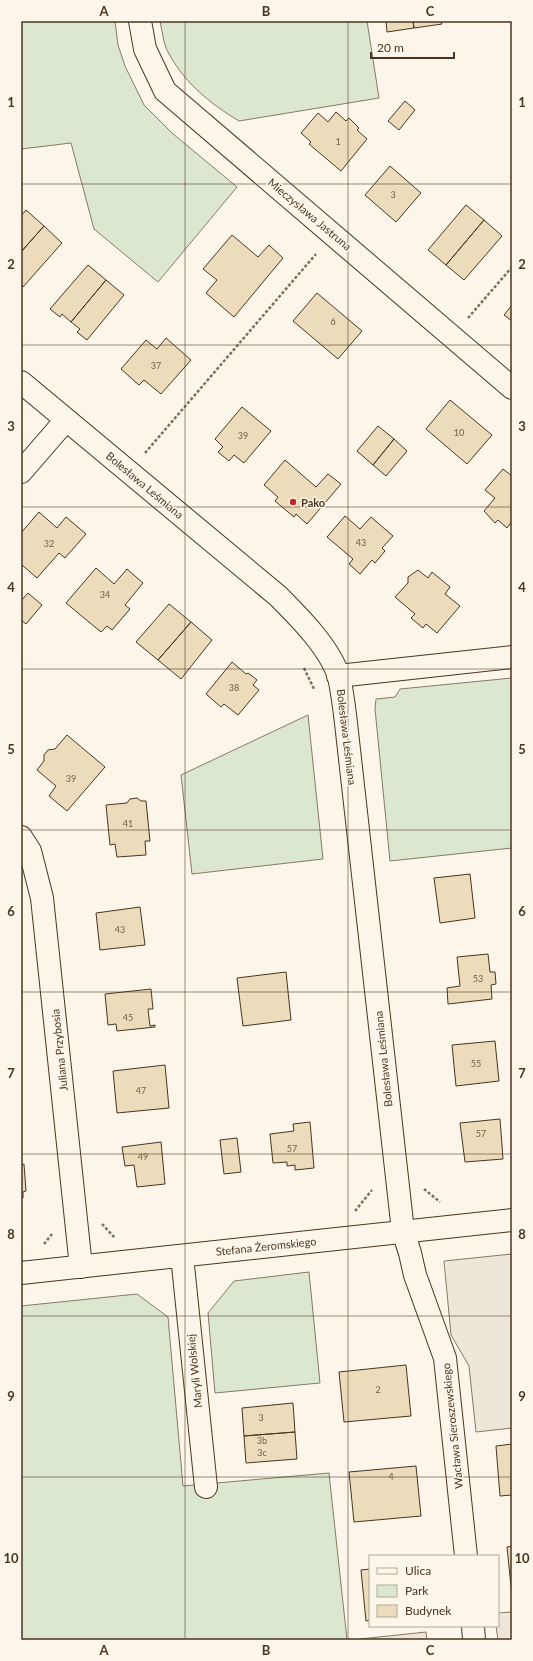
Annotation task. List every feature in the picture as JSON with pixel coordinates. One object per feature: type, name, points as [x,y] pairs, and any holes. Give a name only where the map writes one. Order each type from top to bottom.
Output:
[{"type":"street","name":"Mieczysława Jastruna","points":[[140,21],[145,49],[164,91],[512,388]]},
{"type":"street","name":"Bolesława Leśmiana","points":[[21,382],[278,596],[312,632],[324,649],[338,676],[346,725],[403,1231]]},
{"type":"street","points":[[21,472],[66,420]]},
{"type":"street","points":[[338,676],[512,657]]},
{"type":"street","name":"Juliana Przybosia","points":[[21,837],[30,851],[42,898],[81,1267]]},
{"type":"street","name":"Stefana Żeromskiego","points":[[21,1273],[512,1220]]},
{"type":"street","name":"Wacława Sieroszewskiego","points":[[403,1231],[410,1252],[415,1275],[445,1358],[466,1555]]},
{"type":"street","name":"Maryli Wolskiej","points":[[182,1256],[206,1487]]},
{"type":"street","points":[[472,1627],[474,1640]]},
{"type":"path","points":[[143,455],[318,252]]},
{"type":"path","points":[[466,320],[512,267]]},
{"type":"path","points":[[304,666],[315,691]]},
{"type":"green space","points":[[21,21],[115,21],[118,45],[125,66],[144,105],[172,133],[237,187],[158,282],[94,229],[71,143],[21,149]]},
{"type":"green space","points":[[160,21],[367,21],[379,98],[239,121],[197,90],[172,60],[166,48]]},
{"type":"green space","points":[[512,678],[512,848],[390,861],[375,709],[376,699],[395,697],[400,689]]},
{"type":"green space","points":[[308,715],[323,859],[192,874],[181,775]]},
{"type":"green space","points":[[309,1272],[320,1383],[215,1393],[208,1313],[234,1281]]},
{"type":"green space","points":[[137,1294],[168,1317],[183,1486],[329,1473],[347,1640],[21,1640],[21,1306]]},
{"type":"shaded area","points":[[512,1254],[512,1428],[476,1432],[469,1366],[451,1335],[444,1261]]},
{"type":"shaded area","points":[[512,1612],[512,1640],[498,1640],[496,1627],[499,1627],[499,1613]]},
{"type":"shaded area","points":[[426,1632],[427,1640],[360,1639]]},
{"type":"building","points":[[386,21],[413,21],[414,28],[387,32]]},
{"type":"building","points":[[413,21],[441,21],[442,24],[414,28]]},
{"type":"building","points":[[405,101],[415,110],[399,130],[388,121]]},
{"type":"building","points":[[336,112],[346,121],[349,118],[359,128],[357,130],[367,139],[341,171],[309,144],[311,142],[301,133],[318,113],[328,122]]},
{"type":"building","points":[[390,166],[421,193],[396,222],[365,195]]},
{"type":"building","points":[[466,205],[484,220],[446,265],[428,250]]},
{"type":"building","points":[[26,210],[44,226],[21,252],[21,216]]},
{"type":"building","points":[[484,220],[502,236],[464,280],[446,265]]},
{"type":"building","points":[[44,226],[62,243],[23,287],[21,284],[21,252]]},
{"type":"building","points":[[232,235],[258,257],[269,245],[283,258],[234,317],[206,293],[217,280],[203,269]]},
{"type":"building","points":[[88,265],[106,280],[71,322],[62,314],[60,317],[50,309]]},
{"type":"building","points":[[106,280],[124,295],[87,340],[77,332],[80,329],[71,322]]},
{"type":"building","points":[[317,293],[362,331],[338,359],[293,321]]},
{"type":"building","points":[[512,305],[512,321],[504,315]]},
{"type":"building","points":[[166,338],[191,360],[161,394],[144,380],[139,385],[121,369],[146,340],[157,349]]},
{"type":"building","points":[[450,400],[492,435],[467,464],[426,429]]},
{"type":"building","points":[[242,407],[271,431],[244,463],[234,455],[229,461],[218,452],[223,447],[215,439]]},
{"type":"building","points":[[378,426],[394,439],[373,465],[357,451]]},
{"type":"building","points":[[394,439],[407,451],[386,476],[373,465]]},
{"type":"building","points":[[285,460],[316,487],[328,474],[341,484],[307,524],[296,514],[294,517],[275,501],[278,497],[264,485]]},
{"type":"building","points":[[503,469],[512,476],[512,521],[507,528],[498,520],[495,523],[484,511],[495,498],[485,490]]},
{"type":"building","points":[[39,512],[57,528],[66,517],[86,534],[65,558],[59,553],[37,578],[21,564],[21,533]]},
{"type":"building","points":[[345,516],[360,529],[371,517],[393,536],[382,548],[385,551],[375,563],[372,560],[360,574],[349,564],[353,559],[327,537]]},
{"type":"building","points":[[96,568],[114,584],[127,569],[143,583],[125,605],[130,609],[112,630],[107,626],[101,632],[66,603]]},
{"type":"building","points":[[418,570],[428,578],[432,572],[450,587],[445,594],[460,606],[437,633],[426,624],[423,628],[411,618],[415,614],[395,597],[408,583],[408,577]]},
{"type":"building","points":[[28,593],[42,605],[26,624],[21,620],[21,601]]},
{"type":"building","points":[[169,604],[191,622],[158,660],[136,642]]},
{"type":"building","points":[[191,622],[212,640],[181,679],[158,660]]},
{"type":"building","points":[[232,662],[246,674],[248,673],[257,680],[253,685],[259,690],[238,715],[224,704],[221,707],[206,694]]},
{"type":"building","points":[[67,735],[105,767],[67,811],[49,796],[56,786],[37,770],[44,761],[44,755],[48,750],[55,749]]},
{"type":"building","points":[[137,798],[141,801],[146,801],[150,841],[145,841],[146,855],[117,857],[115,844],[110,845],[106,805],[127,803],[130,799]]},
{"type":"building","points":[[470,874],[475,918],[440,923],[434,878]]},
{"type":"building","points":[[140,907],[145,945],[100,950],[96,913]]},
{"type":"building","points":[[488,954],[490,972],[495,972],[496,984],[491,985],[492,999],[448,1004],[447,988],[460,986],[457,957]]},
{"type":"building","points":[[286,972],[291,1020],[243,1026],[237,978]]},
{"type":"building","points":[[151,989],[153,1009],[148,1009],[150,1026],[155,1025],[155,1027],[117,1031],[116,1024],[108,1025],[105,994]]},
{"type":"building","points":[[495,1041],[499,1081],[456,1086],[452,1045]]},
{"type":"building","points":[[165,1065],[169,1108],[117,1113],[113,1071]]},
{"type":"building","points":[[500,1119],[503,1159],[465,1162],[460,1123]]},
{"type":"building","points":[[310,1122],[314,1168],[295,1170],[295,1165],[287,1166],[287,1162],[273,1163],[270,1134],[294,1131],[293,1124]]},
{"type":"building","points":[[237,1138],[241,1172],[224,1174],[220,1140]]},
{"type":"building","points":[[161,1142],[165,1184],[137,1187],[134,1165],[125,1166],[122,1147]]},
{"type":"building","points":[[24,1164],[26,1191],[23,1192],[23,1198],[21,1198],[21,1165]]},
{"type":"building","points":[[406,1365],[411,1416],[344,1422],[339,1372]]},
{"type":"building","points":[[293,1403],[295,1432],[244,1436],[242,1408]]},
{"type":"building","points":[[295,1432],[297,1459],[246,1463],[244,1436]]},
{"type":"building","points":[[512,1444],[512,1495],[500,1496],[496,1446]]},
{"type":"building","points":[[416,1466],[421,1516],[354,1522],[349,1472]]},
{"type":"building","points":[[512,1546],[512,1596],[507,1547]]},
{"type":"building","points":[[369,1569],[369,1620],[366,1621],[361,1570]]},
{"type":"place","name":"Pako","points":[[293,502]]}]
